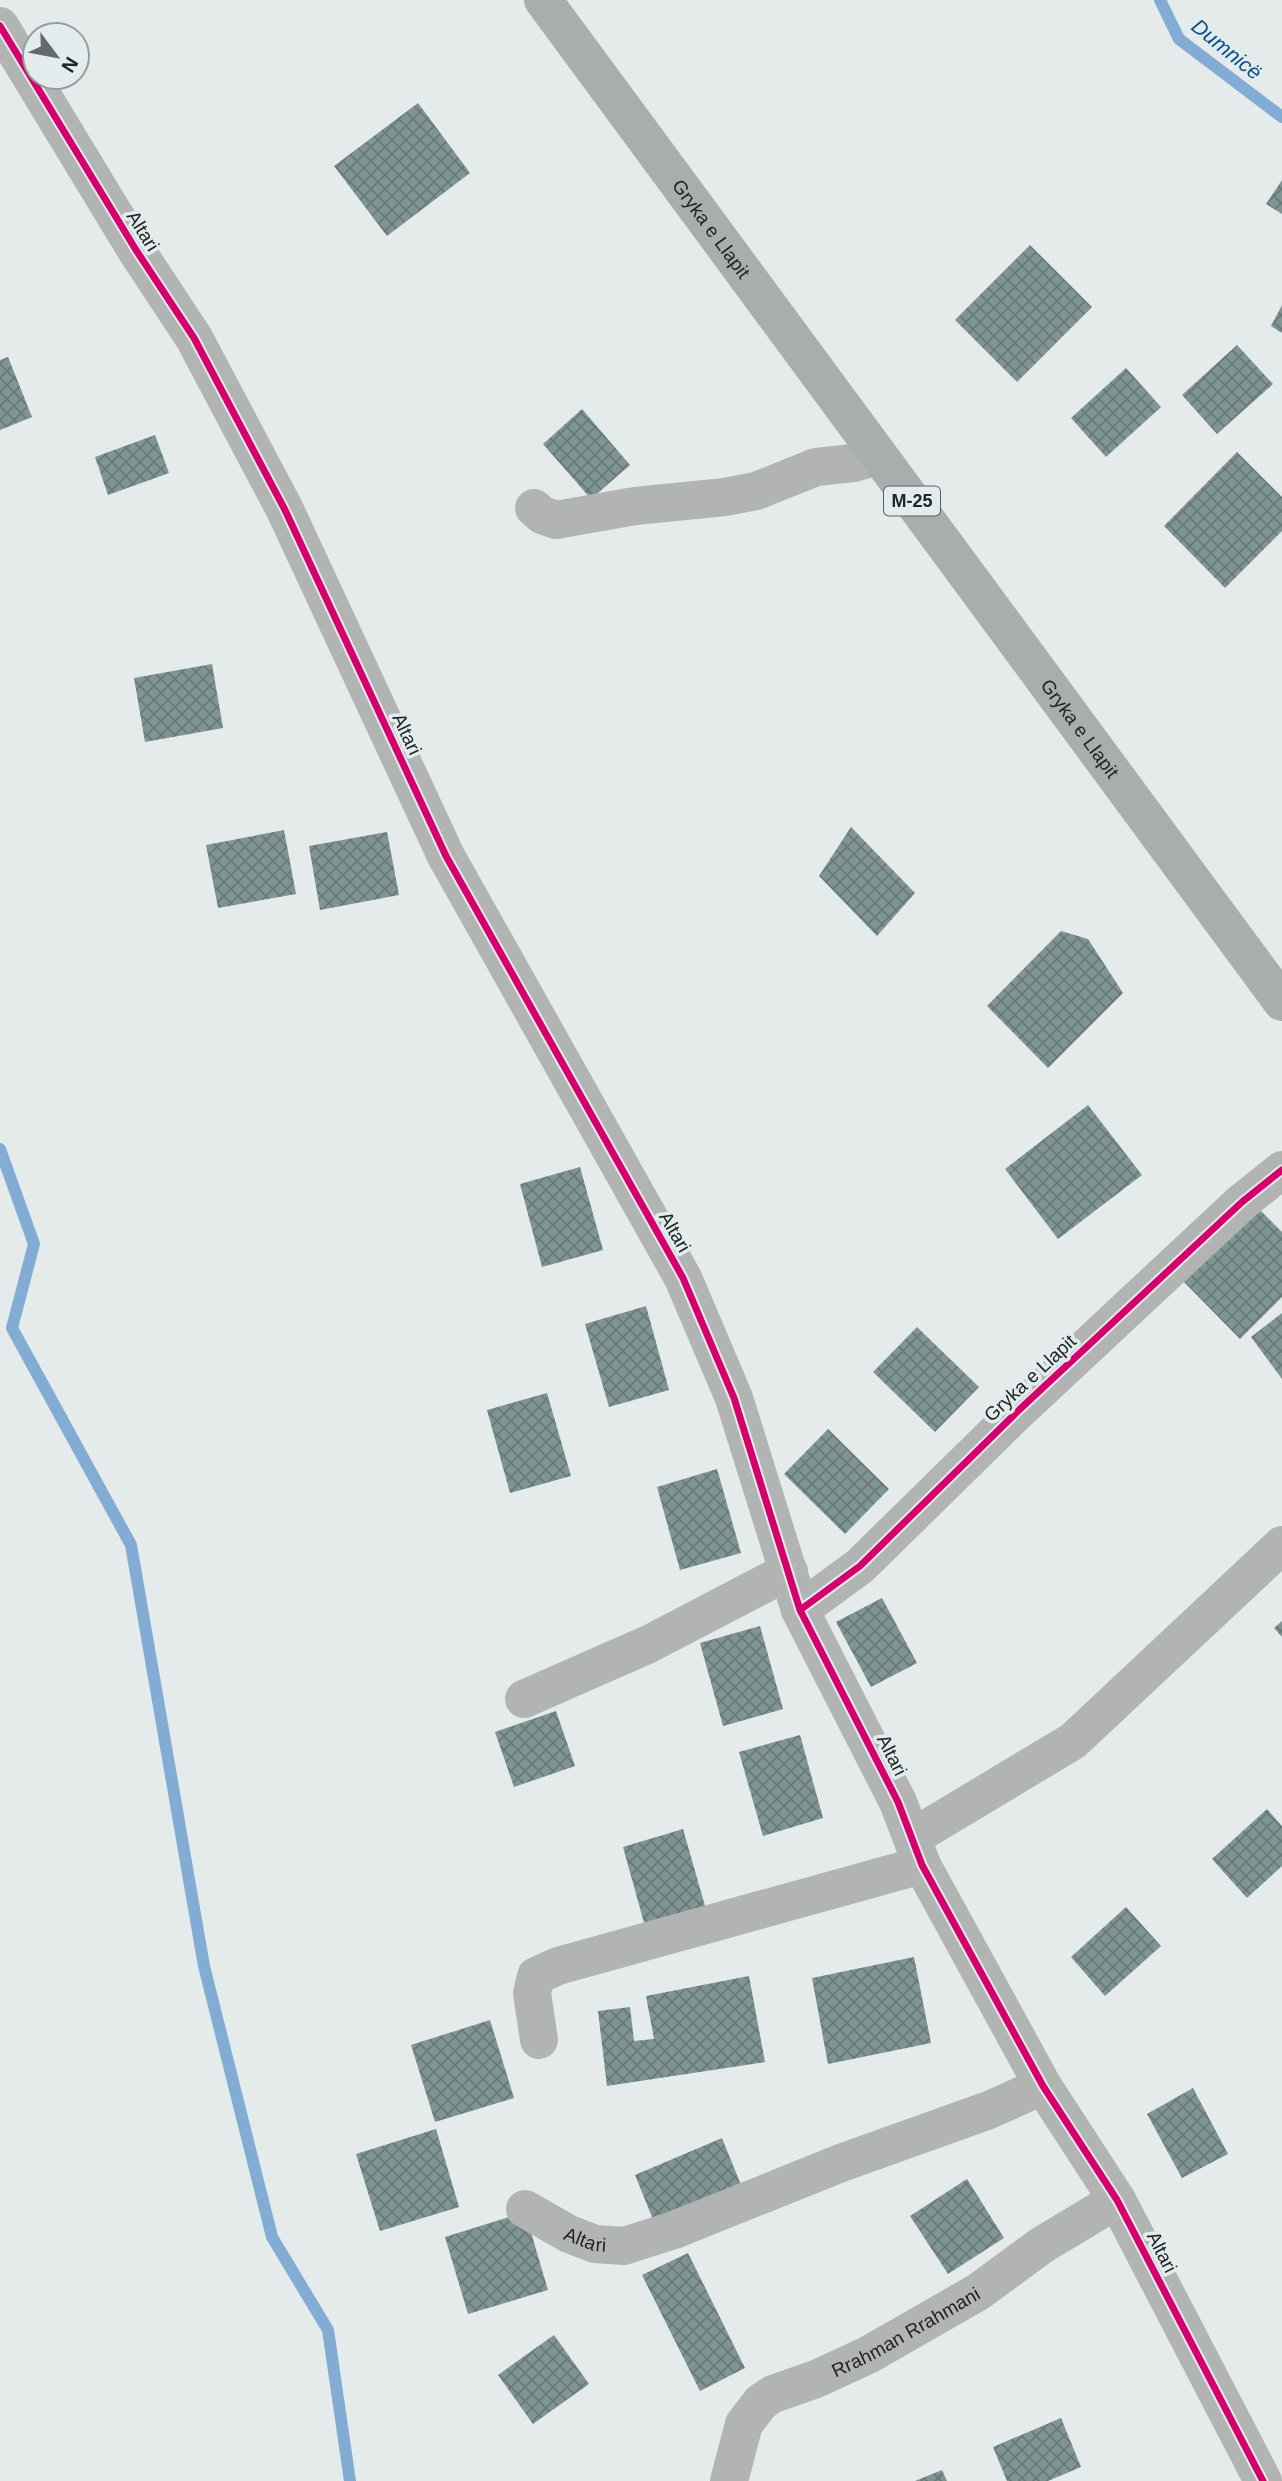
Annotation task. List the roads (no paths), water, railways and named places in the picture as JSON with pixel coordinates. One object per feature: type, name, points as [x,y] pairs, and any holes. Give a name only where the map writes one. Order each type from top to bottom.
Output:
[{"type":"main road","name":"Gryka e Llapit","points":[[543,0],[1282,1002]]},
{"type":"street","name":"Altari","points":[[0,26],[136,250],[194,338],[285,510],[446,856],[683,1278],[734,1398],[800,1610],[898,1802],[917,1851],[1043,2086],[1117,2200],[1263,2481]]},
{"type":"street","points":[[534,508],[542,515],[556,520],[635,506],[725,497],[756,491],[817,467],[853,463],[878,456]]},
{"type":"street","name":"Gryka e Llapit","points":[[800,1610],[860,1566],[1048,1382],[1241,1202],[1282,1170]]},
{"type":"street","points":[[540,2039],[531,1993],[536,1976],[558,1966],[917,1851],[1073,1741],[1282,1545]]},
{"type":"street","points":[[524,1699],[649,1644],[789,1571]]},
{"type":"street","name":"Altari","points":[[525,2209],[569,2234],[596,2244],[624,2246],[674,2230],[841,2163],[989,2110],[1043,2086]]},
{"type":"street","name":"Rrahman Rrahmani","points":[[729,2481],[744,2424],[761,2402],[867,2355],[978,2292],[1042,2245],[1117,2200]]},
{"type":"waterway","name":"Dumnicë","points":[[1160,0],[1179,39],[1282,117]]},
{"type":"waterway","points":[[0,1149],[34,1244],[12,1328],[131,1545],[204,1966],[272,2237],[328,2330],[350,2481]]}]
